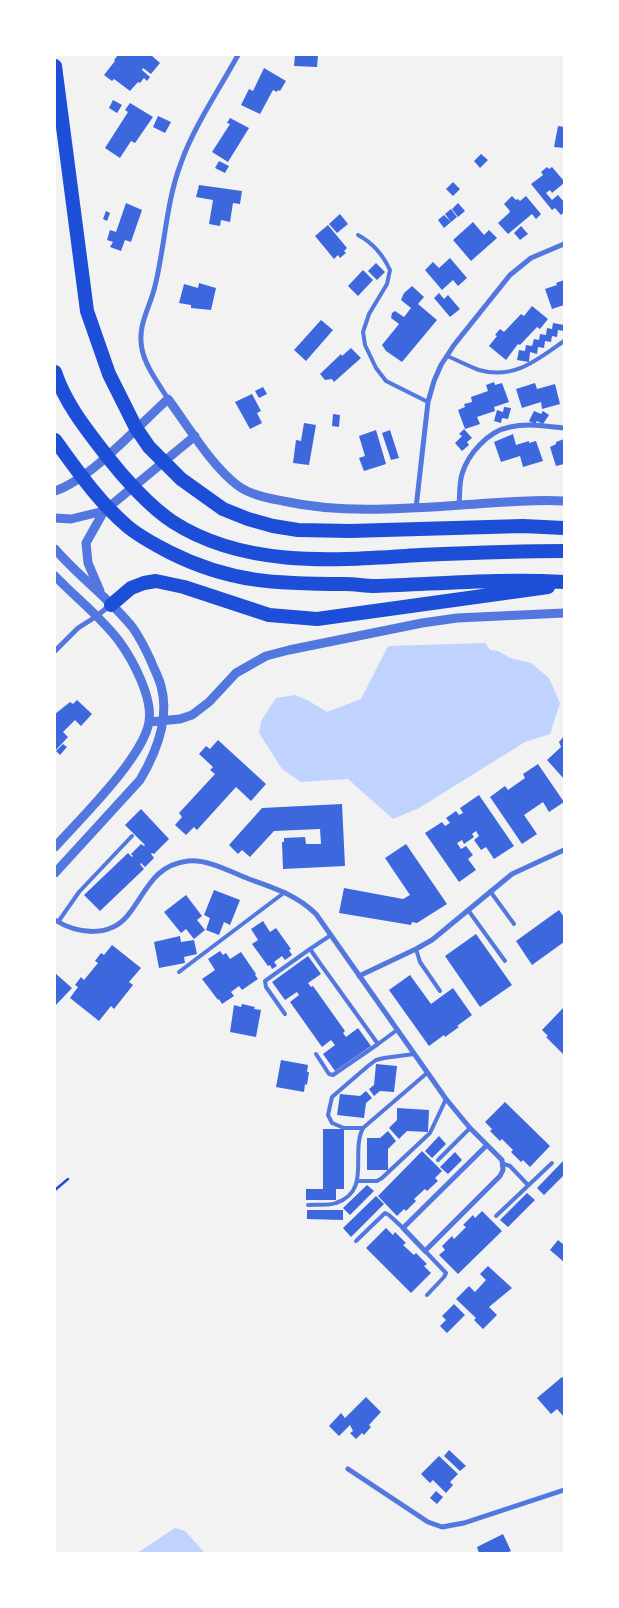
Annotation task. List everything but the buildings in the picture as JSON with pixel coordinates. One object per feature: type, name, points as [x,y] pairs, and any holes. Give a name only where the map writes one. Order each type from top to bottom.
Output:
[{"type":"highway","points":[[55,66],[87,311],[108,374],[136,428],[149,447],[181,480],[223,509],[248,519],[298,530],[350,532],[523,526],[564,528]]},
{"type":"highway","points":[[55,372],[60,387],[79,420],[115,467],[158,510],[173,522],[223,544],[259,554],[288,558],[358,558],[513,551],[564,552]]},
{"type":"highway","points":[[55,440],[93,492],[127,526],[146,539],[182,558],[211,569],[258,581],[298,584],[373,586],[504,580],[564,583]]},
{"type":"highway","points":[[106,600],[130,588],[156,581],[184,586],[269,615],[317,619],[564,583]]},
{"type":"street","points":[[238,55],[187,147],[180,164],[175,181],[155,288],[142,321],[142,350],[148,364],[168,399],[194,436],[222,471],[236,484],[260,496],[305,506],[356,509],[416,508],[521,501],[564,501]]},
{"type":"street","points":[[416,508],[428,402],[434,381],[447,356],[500,286],[520,266],[531,258],[564,244]]},
{"type":"street","points":[[55,491],[66,487],[89,471],[168,399]]},
{"type":"street","points":[[458,505],[462,474],[479,445],[497,432],[510,427],[539,426],[564,428]]},
{"type":"street","points":[[106,600],[88,563],[86,543],[104,511],[164,463],[194,436]]},
{"type":"street","points":[[55,518],[72,519],[104,511]]},
{"type":"street","points":[[55,549],[133,628],[145,647],[161,685],[164,703],[163,721],[150,764],[140,780],[55,873]]},
{"type":"street","points":[[55,576],[119,640],[136,665],[147,703],[149,722],[142,741],[123,771],[55,847]]},
{"type":"street","points":[[55,651],[78,628],[97,616],[106,600]]},
{"type":"street","points":[[149,722],[180,719],[192,715],[201,709],[242,670],[266,656],[289,650],[422,623],[457,618],[564,614]]},
{"type":"street","points":[[359,976],[432,940],[512,874],[564,850]]},
{"type":"street","points":[[56,921],[78,931],[104,931],[127,917],[147,885],[163,870],[172,865],[187,861],[201,862],[295,896],[308,906],[331,934],[446,1099],[504,1164],[500,1176],[425,1251],[403,1228],[487,1145]]},
{"type":"street","points":[[348,1469],[428,1522],[442,1527],[464,1523],[564,1490]]},
{"type":"lane","points":[[358,235],[376,248],[390,270],[387,284],[369,314],[363,332],[365,346],[376,368],[386,381],[428,402]]},
{"type":"lane","points":[[447,356],[479,370],[498,373],[521,369],[564,341]]},
{"type":"lane","points":[[56,921],[132,836]]},
{"type":"lane","points":[[490,891],[514,924]]},
{"type":"lane","points":[[179,972],[285,892]]},
{"type":"lane","points":[[468,910],[505,961]]},
{"type":"lane","points":[[285,1014],[266,987],[266,981],[331,934]]},
{"type":"lane","points":[[310,949],[378,1044]]},
{"type":"lane","points":[[416,949],[420,962],[440,990]]},
{"type":"lane","points":[[316,1054],[329,1074],[333,1075],[397,1030]]},
{"type":"lane","points":[[362,1128],[344,1128],[332,1123],[328,1115],[332,1097],[376,1060],[414,1054]]},
{"type":"lane","points":[[308,1205],[335,1203],[355,1189],[358,1181],[358,1140],[362,1128],[427,1073]]},
{"type":"lane","points":[[358,1181],[377,1181],[382,1178],[430,1133],[446,1099]]},
{"type":"lane","points":[[438,1160],[470,1128]]},
{"type":"lane","points":[[496,1216],[552,1163]]},
{"type":"lane","points":[[504,1164],[510,1166],[528,1186]]},
{"type":"lane","points":[[356,1241],[385,1213],[389,1214],[403,1228]]},
{"type":"lane","points":[[425,1251],[446,1273],[427,1295]]},
{"type":"path","points":[[55,1190],[68,1179]]},
{"type":"water","points":[[485,643],[490,650],[498,651],[510,658],[531,663],[549,678],[560,703],[550,734],[525,742],[419,808],[393,819],[348,779],[301,782],[282,769],[259,733],[261,721],[276,698],[295,695],[327,712],[361,699],[388,646]]},
{"type":"water","points":[[175,1528],[185,1531],[205,1553],[137,1553]]}]
